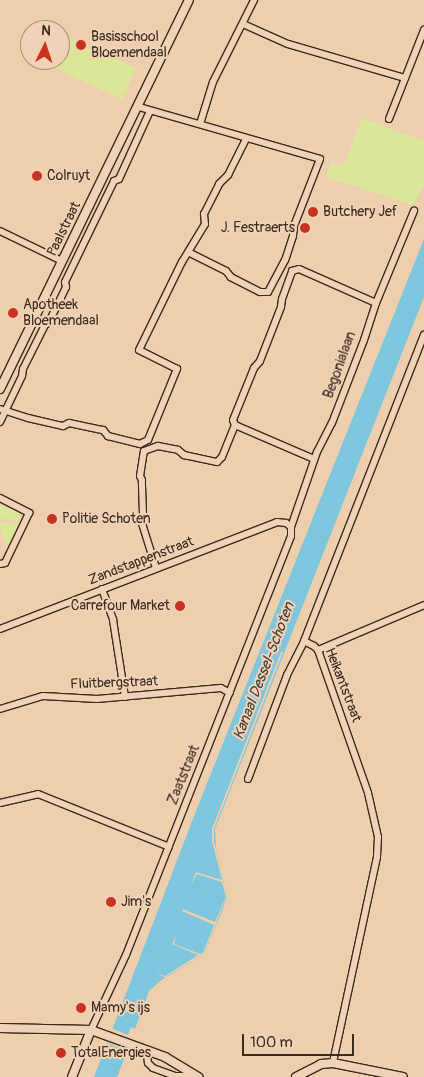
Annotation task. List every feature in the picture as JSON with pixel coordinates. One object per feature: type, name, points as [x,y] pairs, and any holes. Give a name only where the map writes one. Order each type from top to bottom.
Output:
[{"type":"street","name":"Paalstraat","points":[[0,389],[190,0]]},
{"type":"street","points":[[200,124],[213,82],[254,0]]},
{"type":"street","points":[[243,24],[288,44],[404,78]]},
{"type":"street","points":[[389,119],[424,30]]},
{"type":"street","points":[[139,107],[320,159],[294,226],[293,236],[285,260],[268,292],[260,292],[231,277],[226,271],[188,252]]},
{"type":"street","name":"Paalstraat","points":[[0,422],[3,409],[22,376],[23,369],[44,325],[49,322],[66,287],[65,282],[114,181],[119,179],[150,111]]},
{"type":"street","points":[[3,409],[27,418],[63,426],[69,423],[103,430],[108,436],[140,444],[149,438],[176,369],[138,350],[188,252],[205,224],[204,214],[219,184],[228,175],[246,138]]},
{"type":"street","name":"Begonialaan","points":[[291,527],[314,459],[348,383],[376,303],[414,211]]},
{"type":"street","points":[[0,231],[62,262]]},
{"type":"street","points":[[156,568],[141,520],[143,514],[142,480],[140,476],[144,451],[158,446],[178,450],[184,455],[217,462],[222,457],[235,425],[233,420],[254,368],[260,361],[292,271],[299,269],[376,303]]},
{"type":"street","name":"Heikantstraat","points":[[334,1063],[377,857],[378,837],[368,793],[318,650],[304,641],[424,336]]},
{"type":"street","points":[[235,425],[314,459]]},
{"type":"street","points":[[0,498],[29,513],[5,563],[0,564]]},
{"type":"street","name":"Zandstappenstraat","points":[[0,630],[277,522],[286,522],[291,527]]},
{"type":"street","name":"Zaatstraat","points":[[91,1030],[126,955],[169,847],[291,536],[291,527]]},
{"type":"street","points":[[102,589],[113,620],[125,697]]},
{"type":"street","points":[[318,650],[424,605]]},
{"type":"street","points":[[248,779],[287,675],[304,641]]},
{"type":"street","name":"Fluitbergstraat","points":[[0,709],[44,696],[97,699],[221,688],[230,693]]},
{"type":"street","points":[[0,803],[38,794],[169,847]]},
{"type":"street","points":[[0,1028],[91,1030],[179,1064],[198,1076]]},
{"type":"street","points":[[72,1077],[91,1030]]},
{"type":"street","points":[[146,1050],[148,1063],[152,1068],[175,1076],[198,1076]]},
{"type":"street","points":[[296,1077],[321,1064],[334,1063],[403,1077]]},
{"type":"green space","points":[[71,38],[136,68],[122,99],[59,70],[70,70]]},
{"type":"green space","points":[[362,118],[424,141],[424,185],[413,205],[326,177],[331,163],[341,166],[346,161]]},
{"type":"green space","points":[[0,504],[20,514],[20,519],[12,521],[0,518]]},
{"type":"green space","points":[[0,523],[19,523],[10,544],[7,544],[1,534]]},
{"type":"water","name":"Kanaal Dessel-Schoten","points":[[424,239],[424,297],[215,829],[216,848],[227,896],[223,909],[204,954],[160,981],[149,991],[135,1029],[131,1027],[123,1049],[127,1052],[117,1077],[94,1077],[196,811]]},
{"type":"pier","points":[[281,652],[283,652],[214,829],[214,841],[227,896],[204,954],[167,976],[168,979],[155,972],[165,976],[198,955],[172,944],[176,935],[174,944],[200,954],[203,953],[214,925],[182,911],[183,909],[215,922],[226,897],[222,882],[197,874],[191,885],[196,872],[222,880],[212,841],[212,829]]},
{"type":"pier","points":[[111,1028],[131,1036],[126,1049],[129,1052],[105,1042]]},
{"type":"place","name":"Basisschool Bloemendaal","points":[[81,45]]},
{"type":"place","name":"Colruyt","points":[[37,176]]},
{"type":"place","name":"Butchery Jef","points":[[313,212]]},
{"type":"place","name":"J. Festraerts","points":[[305,228]]},
{"type":"place","name":"Apotheek Bloemendaal","points":[[13,313]]},
{"type":"place","name":"Politie Schoten","points":[[52,519]]},
{"type":"place","name":"Carrefour Market","points":[[180,606]]},
{"type":"place","name":"Jim's","points":[[111,902]]},
{"type":"place","name":"Mamy's ijs","points":[[81,1008]]},
{"type":"place","name":"TotalEnergies","points":[[61,1053]]}]
